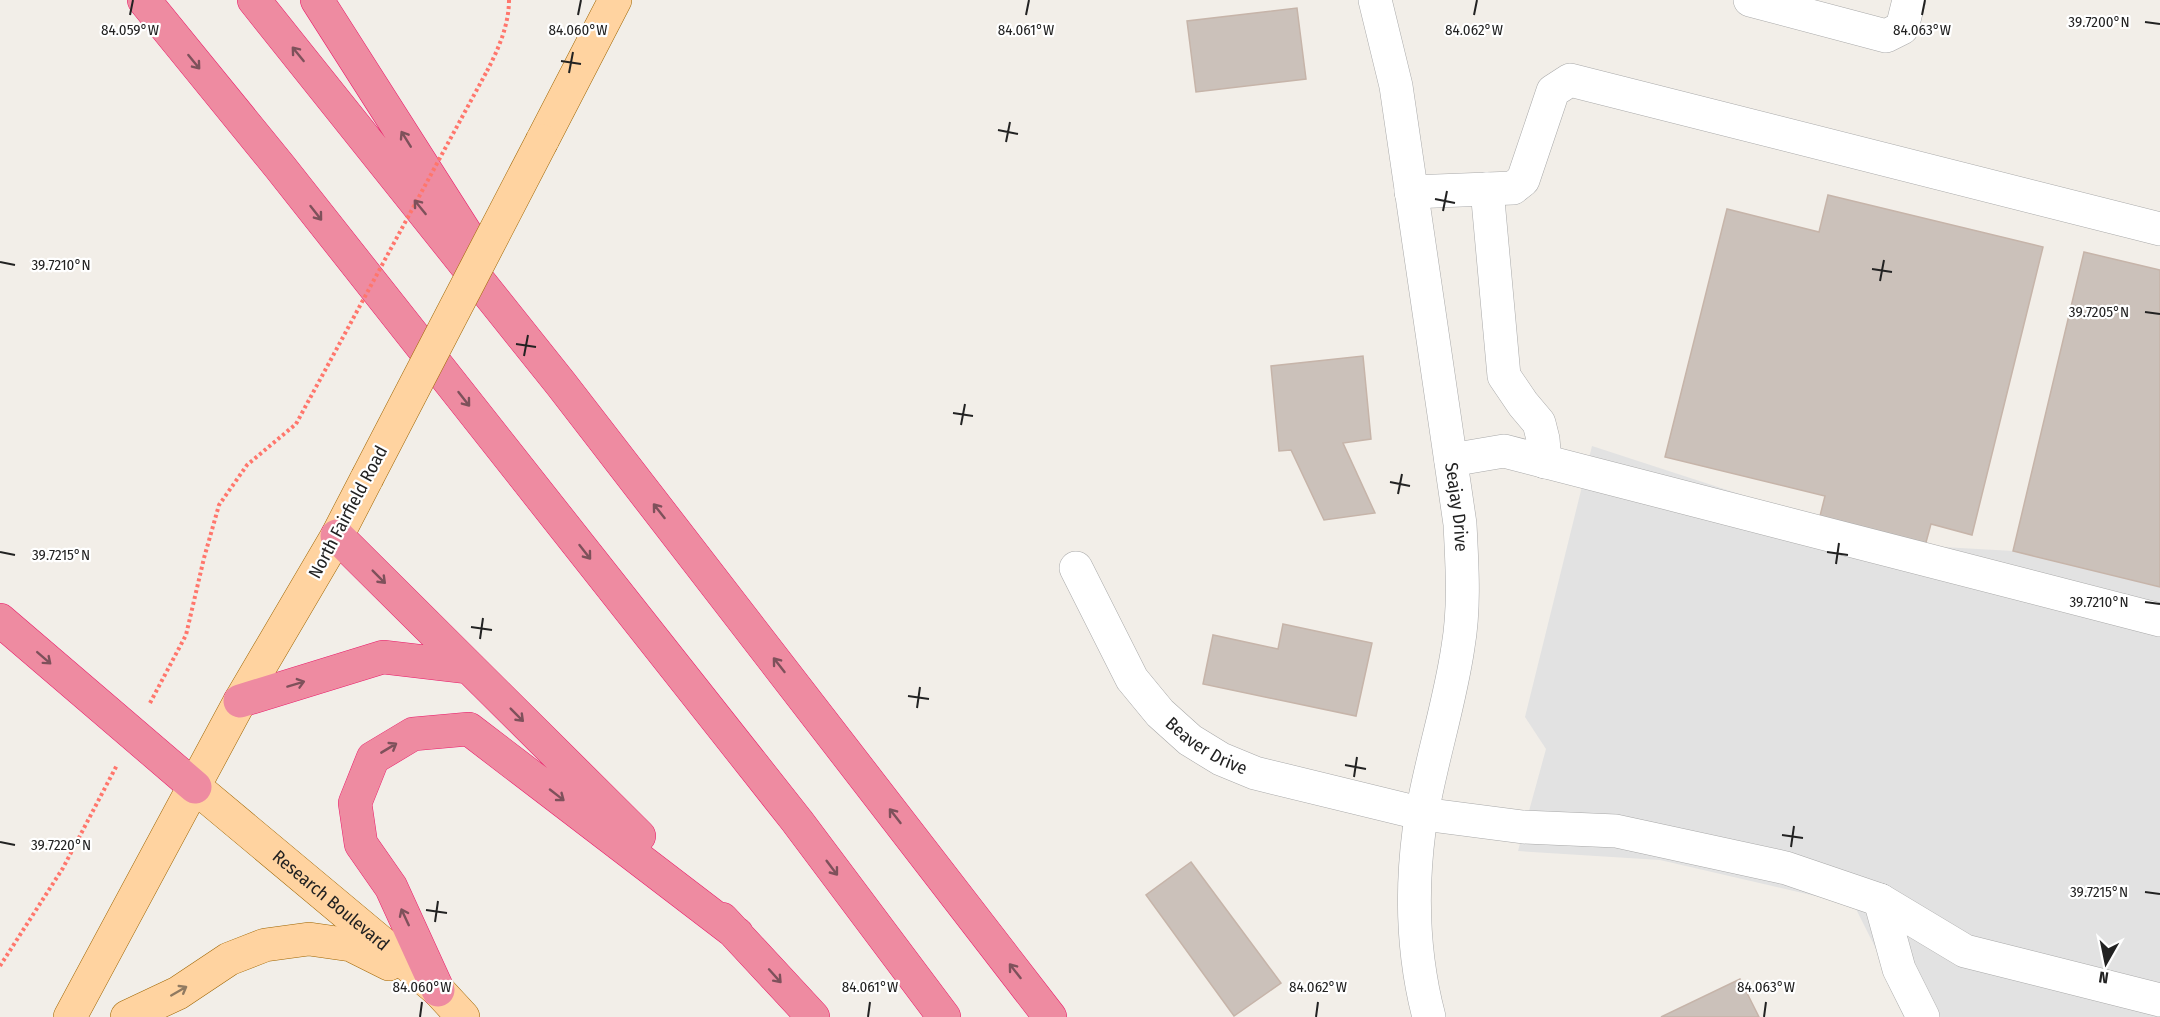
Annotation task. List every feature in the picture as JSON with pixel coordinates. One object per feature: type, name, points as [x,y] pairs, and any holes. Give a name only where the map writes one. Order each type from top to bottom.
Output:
[{"type":"highway","points":[[144,0],[280,167],[790,811],[944,1017]]},
{"type":"highway","points":[[254,0],[561,384],[1050,1017]]},
{"type":"highway","points":[[317,0],[561,384]]},
{"type":"highway","points":[[337,536],[737,934],[813,1017]]},
{"type":"highway","points":[[0,620],[195,787]]},
{"type":"highway","points":[[240,701],[383,657],[468,667]]},
{"type":"highway","points":[[438,990],[391,887],[361,844],[355,803],[373,758],[413,734],[469,729],[737,934]]},
{"type":"main road","name":"North Fairfield Road","points":[[70,1017],[240,701],[337,536],[615,0]]},
{"type":"main road","name":"Research Boulevard","points":[[195,787],[438,990],[463,1017]]},
{"type":"main road","points":[[127,1017],[178,993],[229,959],[265,945],[309,939],[351,945],[438,990]]},
{"type":"street","name":"Seajay Drive","points":[[1376,0],[1396,86],[1460,524],[1463,585],[1459,646],[1423,814],[1414,884],[1415,938],[1429,1017]]},
{"type":"street","points":[[1750,0],[1886,36],[1902,28],[1909,0]]},
{"type":"street","points":[[1412,192],[1513,188],[1523,180],[1553,91],[1570,81],[2160,229]]},
{"type":"street","points":[[1487,189],[1504,376],[1539,423],[1545,462]]},
{"type":"street","points":[[1451,460],[1504,451],[2160,620]]},
{"type":"street","name":"Beaver Drive","points":[[1076,568],[1132,679],[1160,713],[1190,740],[1221,759],[1255,772],[1423,814],[1523,827],[1616,831],[1786,868],[1880,900],[1965,951],[2160,1000]]},
{"type":"street","points":[[1880,900],[1899,969],[1923,1017]]},
{"type":"path","points":[[0,966],[63,868],[186,635],[219,505],[247,465],[296,424],[499,49],[509,0]]},
{"type":"shaded area","points":[[1592,446],[1819,520],[1925,546],[2013,551],[2160,587],[2160,1017],[1910,1017],[1854,905],[1660,860],[1518,851],[1546,749],[1525,717]]},
{"type":"building","points":[[1297,8],[1306,79],[1196,92],[1187,21]]},
{"type":"building","points":[[1828,195],[2043,247],[1972,535],[1931,524],[1925,546],[1819,520],[1825,496],[1665,457],[1727,209],[1819,232]]},
{"type":"building","points":[[2084,252],[2160,270],[2160,587],[2013,551]]},
{"type":"building","points":[[1363,356],[1371,439],[1343,443],[1375,513],[1324,520],[1291,450],[1279,451],[1271,366]]},
{"type":"building","points":[[1283,624],[1372,643],[1356,716],[1203,684],[1213,635],[1278,649]]},
{"type":"building","points":[[1191,862],[1281,983],[1234,1016],[1146,895]]},
{"type":"building","points":[[1740,979],[1759,1017],[1661,1017]]}]
